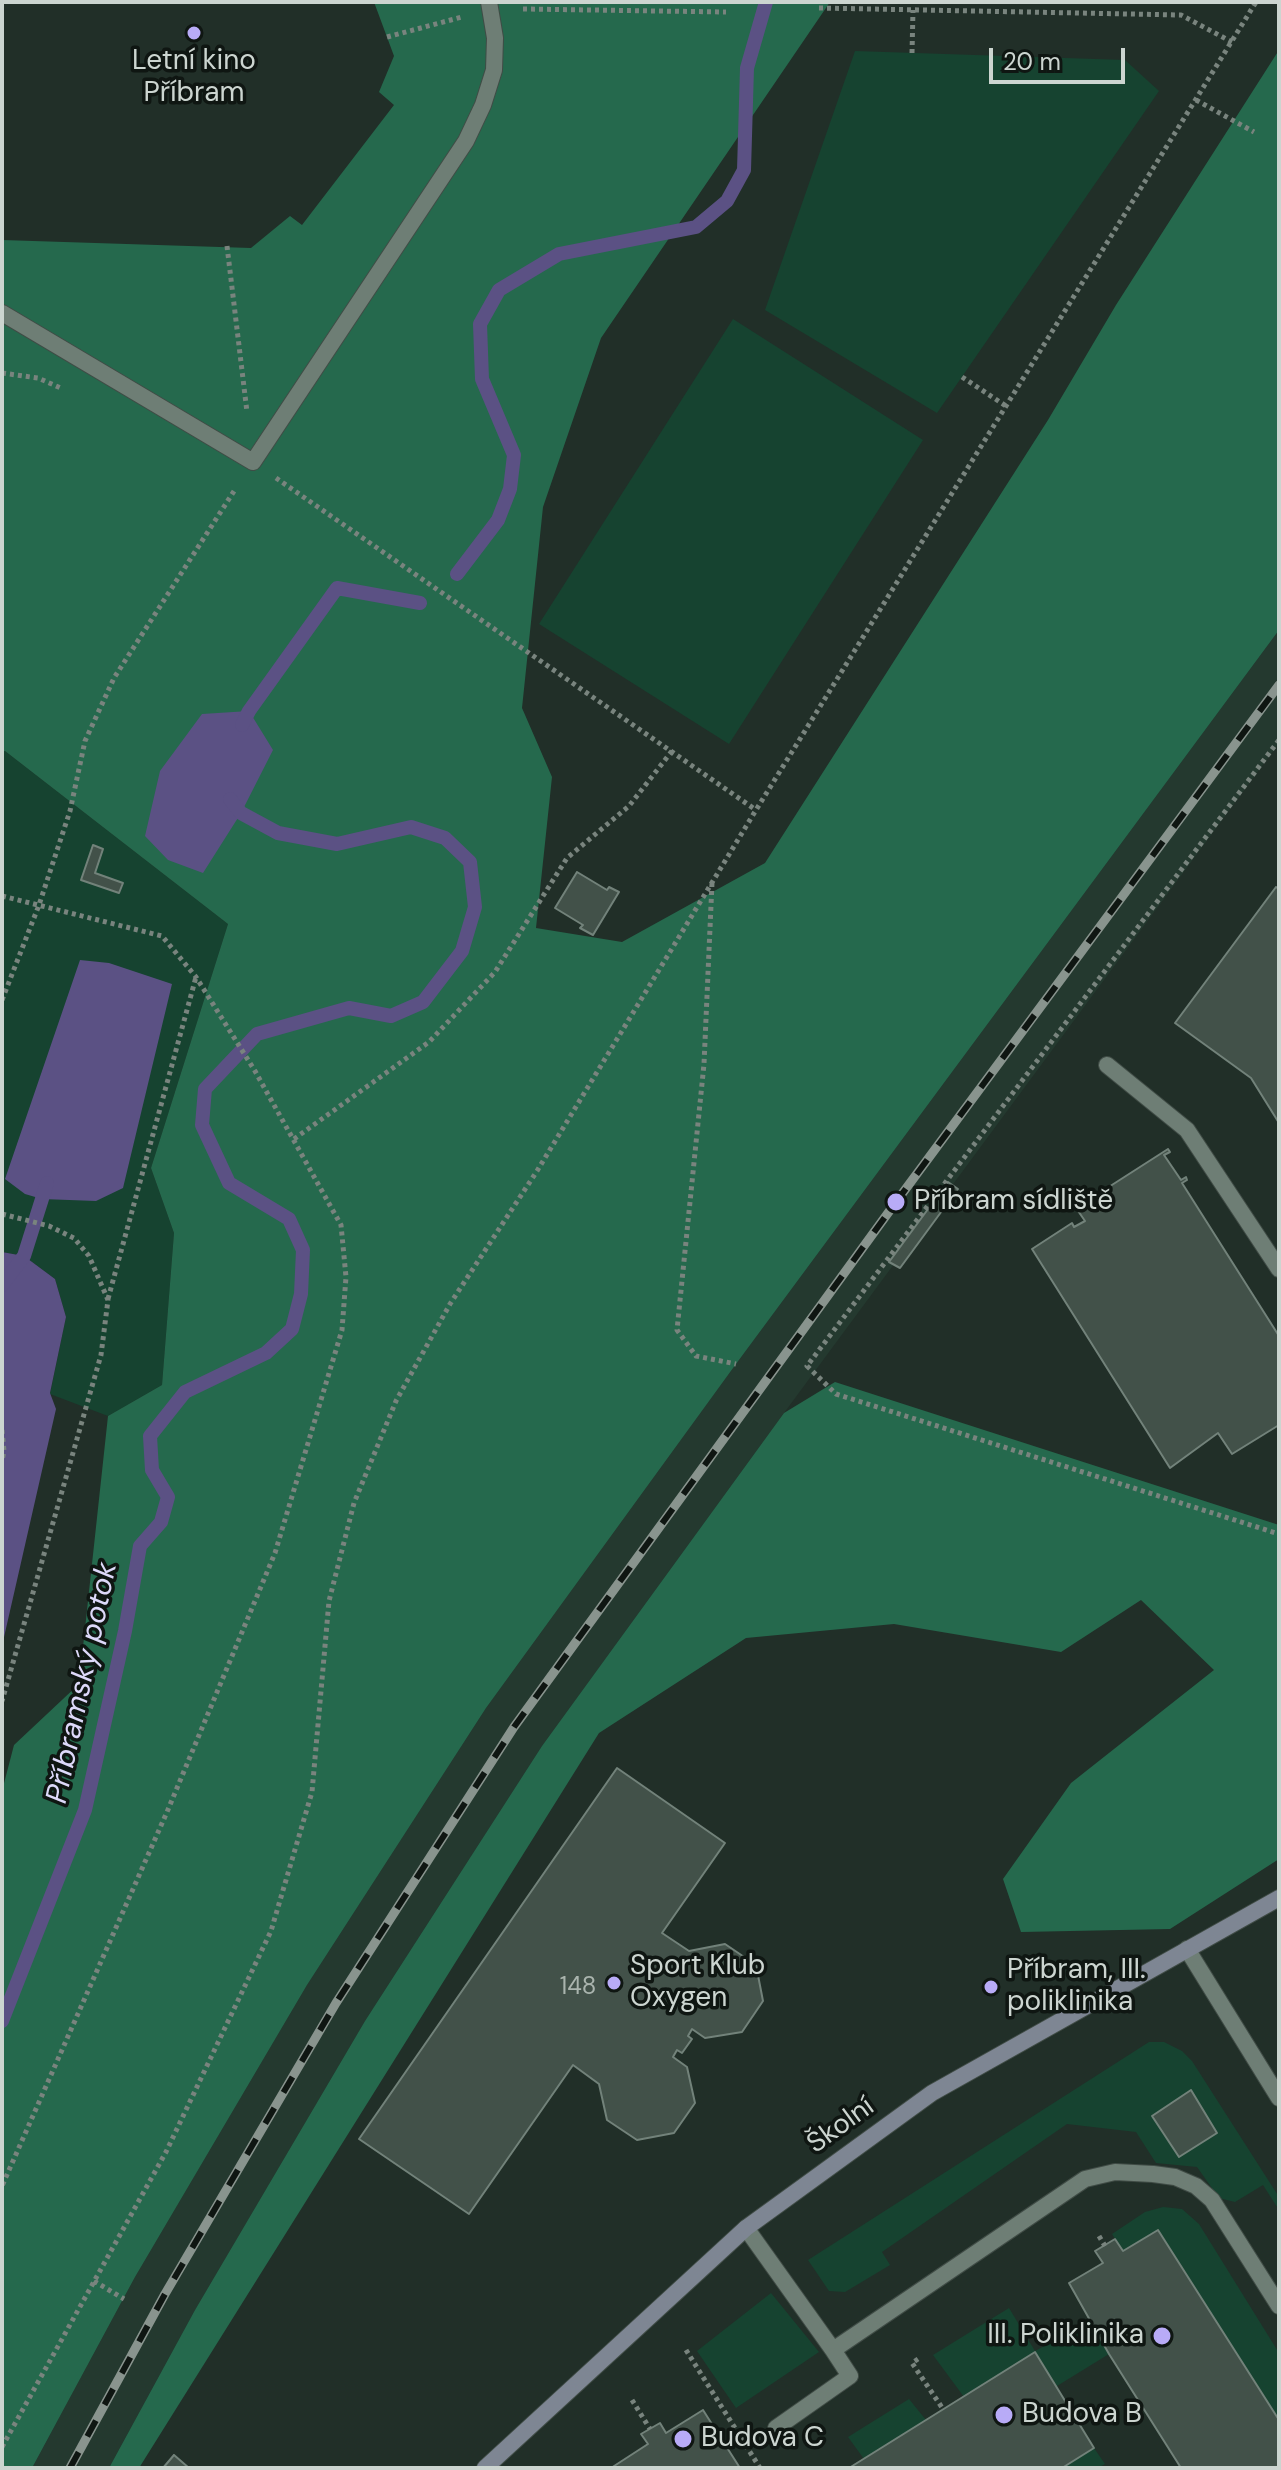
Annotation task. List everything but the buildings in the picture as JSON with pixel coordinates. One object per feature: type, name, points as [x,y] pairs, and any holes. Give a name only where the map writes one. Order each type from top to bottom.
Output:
[{"type":"street","points":[[2,313],[253,462],[466,141],[483,105],[494,70],[495,38],[490,5]]},
{"type":"street","points":[[1107,1065],[1187,1130],[1279,1269]]},
{"type":"street","name":"Školní","points":[[485,2468],[746,2228],[932,2093],[1279,1898]]},
{"type":"street","points":[[1187,1949],[1279,2098]]},
{"type":"street","points":[[833,2350],[1085,2179],[1115,2172],[1175,2177],[1196,2186],[1212,2200],[1279,2306]]},
{"type":"street","points":[[746,2228],[850,2376],[776,2428]]},
{"type":"path","points":[[2,2447],[166,2152],[271,1931],[312,1792],[329,1601],[354,1503],[396,1401],[450,1304],[537,1171],[756,810],[1256,2]]},
{"type":"path","points":[[387,37],[490,5],[726,12]]},
{"type":"path","points":[[819,8],[1181,15],[1232,42]]},
{"type":"path","points":[[912,53],[913,10]]},
{"type":"path","points":[[1196,100],[1254,132]]},
{"type":"path","points":[[2,1000],[39,905],[70,811],[85,741],[114,678],[253,462],[227,246]]},
{"type":"path","points":[[962,377],[1006,406]]},
{"type":"path","points":[[253,462],[756,810]]},
{"type":"path","points":[[1279,740],[807,1366],[836,1394],[1279,1534]]},
{"type":"path","points":[[294,1139],[429,1042],[495,972],[567,858],[629,806],[672,751]]},
{"type":"path","points":[[712,882],[704,1064],[677,1330],[696,1356],[736,1364]]},
{"type":"path","points":[[2,896],[162,936],[196,977],[255,1071],[341,1225],[346,1277],[342,1330],[275,1553],[167,1812],[2,2186]]},
{"type":"path","points":[[2,1701],[101,1355],[108,1300],[196,977]]},
{"type":"path","points":[[2,1214],[49,1226],[74,1238],[89,1256],[108,1300]]},
{"type":"path","points":[[2,1430],[2,1461]]},
{"type":"path","points":[[1099,2236],[1105,2246]]},
{"type":"path","points":[[94,2281],[124,2299]]},
{"type":"path","points":[[686,2350],[760,2468]]},
{"type":"path","points":[[918,2359],[912,2363],[943,2409]]},
{"type":"path","points":[[632,2400],[650,2429]]},
{"type":"shaded area","points":[[1279,630],[1279,743],[542,1746],[365,2021],[195,2310],[109,2468],[32,2468],[135,2277],[307,1985],[486,1708],[736,1364]]},
{"type":"shaded area","points":[[249,711],[273,750],[241,813],[203,873],[168,860],[145,836],[160,771],[202,714]]},
{"type":"shaded area","points":[[80,960],[109,963],[172,984],[123,1188],[96,1201],[42,1199],[25,1194],[5,1179]]},
{"type":"shaded area","points":[[2,1252],[24,1256],[55,1279],[66,1317],[50,1393],[56,1409],[2,1646]]},
{"type":"green space","points":[[374,2],[830,2],[601,338],[543,507],[522,708],[552,777],[536,928],[622,942],[765,863],[1048,420],[1116,305],[1279,50],[1279,630],[736,1364],[486,1708],[307,1985],[135,2277],[32,2468],[2,2468],[2,1791],[14,1745],[79,1684],[108,1416],[162,1385],[174,1233],[151,1168],[228,924],[5,751],[2,752],[2,240],[251,248],[290,216],[302,225],[394,105],[379,92],[394,56]]},
{"type":"green space","points":[[855,51],[1125,60],[1159,91],[937,413],[765,310]]},
{"type":"green space","points":[[733,319],[923,440],[729,744],[539,624]]},
{"type":"green space","points":[[5,751],[228,924],[151,1168],[174,1233],[162,1385],[108,1416],[50,1394],[66,1317],[55,1279],[24,1256],[2,1252],[2,752]]},
{"type":"green space","points":[[835,1382],[1279,1525],[1279,1859],[1170,1929],[1021,1932],[1003,1879],[1071,1783],[1214,1670],[1141,1600],[1061,1652],[894,1624],[746,1638],[599,1733],[139,2468],[109,2468],[195,2310],[365,2021],[542,1746],[784,1413]]},
{"type":"green space","points":[[1149,2042],[1164,2042],[1182,2051],[1192,2061],[1279,2197],[1279,2210],[1263,2185],[1235,2202],[1219,2198],[1197,2167],[1156,2163],[1136,2132],[1067,2124],[882,2252],[890,2265],[845,2292],[829,2291],[808,2260]]},
{"type":"green space","points":[[1163,2207],[1182,2209],[1199,2224],[1279,2353],[1279,2420],[1158,2231],[1123,2251],[1112,2234],[1145,2212]]},
{"type":"green space","points":[[771,2293],[819,2352],[736,2408],[697,2351]]},
{"type":"green space","points":[[1009,2308],[1035,2351],[1090,2321],[1109,2354],[1057,2386],[1035,2352],[964,2397],[933,2355]]},
{"type":"green space","points":[[909,2399],[926,2420],[864,2459],[848,2437]]},
{"type":"green space","points":[[1094,2448],[1105,2464],[1098,2468],[1062,2468]]},
{"type":"waterway","name":"Příbramský potok","points":[[457,574],[498,520],[510,489],[514,455],[482,379],[480,324],[499,290],[559,254],[696,227],[727,201],[744,170],[747,68],[766,2]]},
{"type":"waterway","name":"Příbramský potok","points":[[242,725],[337,588],[420,603]]},
{"type":"waterway","name":"Příbramský potok","points":[[2,2021],[85,1810],[125,1631],[140,1546],[161,1522],[168,1497],[152,1470],[150,1436],[185,1392],[266,1353],[292,1329],[301,1294],[303,1250],[289,1219],[229,1183],[202,1125],[205,1089],[257,1034],[349,1008],[391,1016],[423,1002],[462,951],[475,907],[470,862],[445,838],[411,827],[337,844],[278,833],[241,813],[230,799]]},
{"type":"waterway","points":[[2,1285],[24,1256],[47,1183]]},
{"type":"railway","points":[[70,2468],[165,2294],[336,2003],[514,1727],[896,1202],[1279,685]]},
{"type":"place","name":"Letní kino Příbram","points":[[194,33]]},
{"type":"place","name":"Příbram sídliště","points":[[896,1202]]},
{"type":"place","name":"Sport Klub Oxygen","points":[[614,1983]]},
{"type":"place","name":"Příbram, III. poliklinika","points":[[991,1987]]},
{"type":"place","name":"III. Poliklinika","points":[[1162,2336]]},
{"type":"place","name":"Budova B","points":[[1004,2415]]},
{"type":"place","name":"Budova C","points":[[683,2439]]}]
